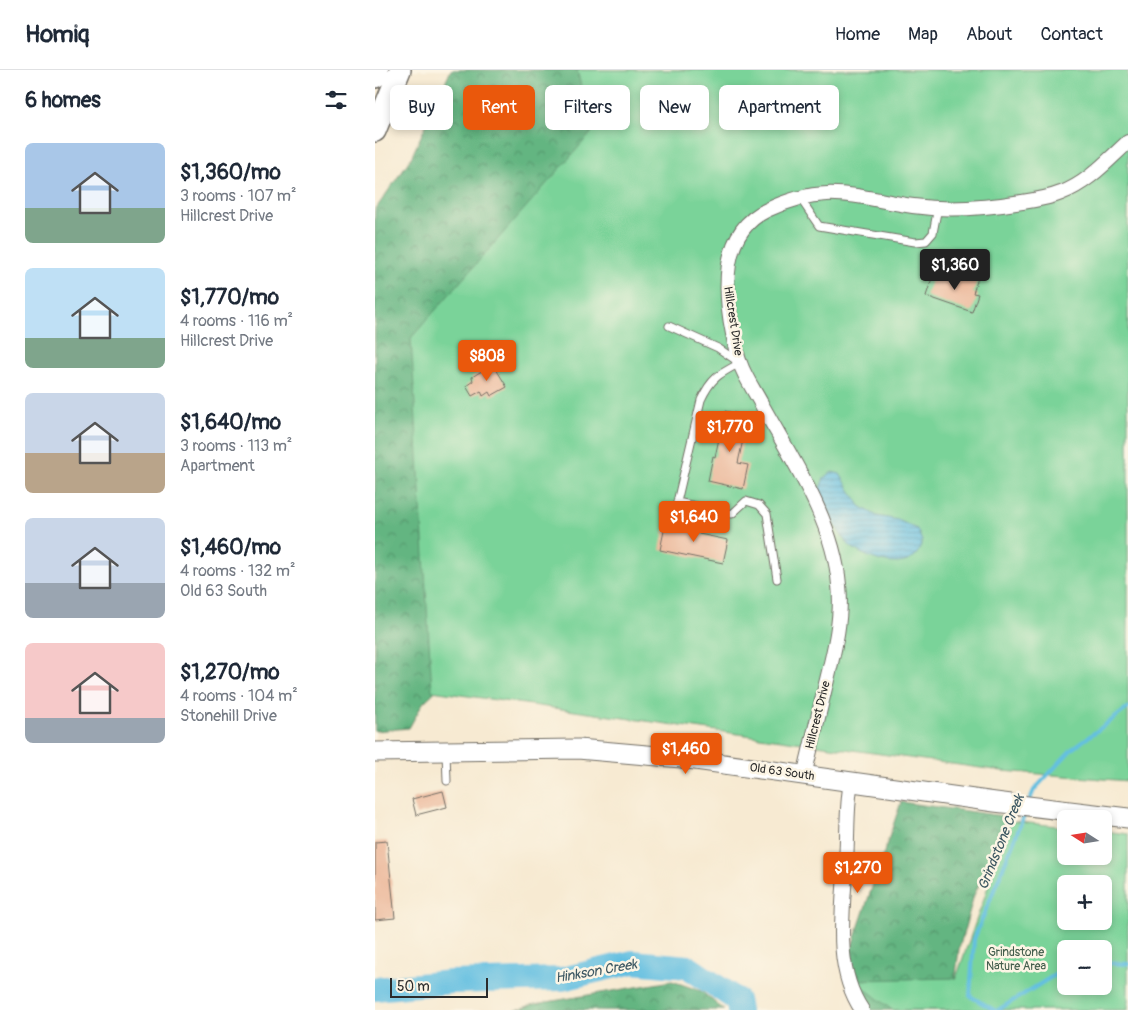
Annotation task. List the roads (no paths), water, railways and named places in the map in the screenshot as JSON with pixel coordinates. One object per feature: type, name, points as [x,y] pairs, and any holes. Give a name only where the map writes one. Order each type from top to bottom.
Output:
[{"type":"main road","points":[[375,77],[379,70]]},
{"type":"main road","points":[[375,131],[400,70]]},
{"type":"main road","name":"Old 63 South","points":[[375,752],[578,748],[681,758],[995,802],[1128,818]]},
{"type":"street","name":"Hillcrest Drive","points":[[804,776],[833,656],[838,624],[839,585],[830,539],[807,488],[740,363],[727,294],[727,270],[732,250],[741,231],[757,215],[779,204],[809,196],[841,193],[915,206],[960,209],[995,207],[1038,199],[1062,193],[1091,176],[1128,142]]},
{"type":"street","points":[[851,782],[841,915],[844,961],[850,987],[862,1010]]},
{"type":"lane","points":[[800,198],[819,226],[915,242],[926,241],[933,233],[938,207]]},
{"type":"lane","points":[[669,326],[718,348],[740,363],[719,374],[708,385],[701,400],[677,502],[733,514],[746,501],[759,505],[767,514],[777,579]]},
{"type":"lane","points":[[446,750],[447,781]]},
{"type":"water","points":[[832,472],[840,474],[860,506],[877,516],[898,520],[917,529],[922,541],[919,551],[912,559],[904,562],[884,562],[864,555],[849,545],[836,527],[819,491],[824,478]]},
{"type":"waterway","name":"Grindstone Creek","points":[[1029,802],[1034,790],[1072,749],[1128,708]]},
{"type":"waterway","name":"Grindstone Creek","points":[[994,1010],[970,996],[974,939],[1026,811]]},
{"type":"waterway","name":"Hinkson Creek","points":[[375,989],[451,982],[562,979],[633,962],[688,967],[737,1000],[739,1010]]},
{"type":"waterway","name":"Grindstone Creek","points":[[1112,963],[1128,964]]},
{"type":"waterway","name":"Grindstone Creek","points":[[998,1010],[1057,973]]},
{"type":"park label","name":"Grindstone Nature Area","points":[[1016,959]]}]
